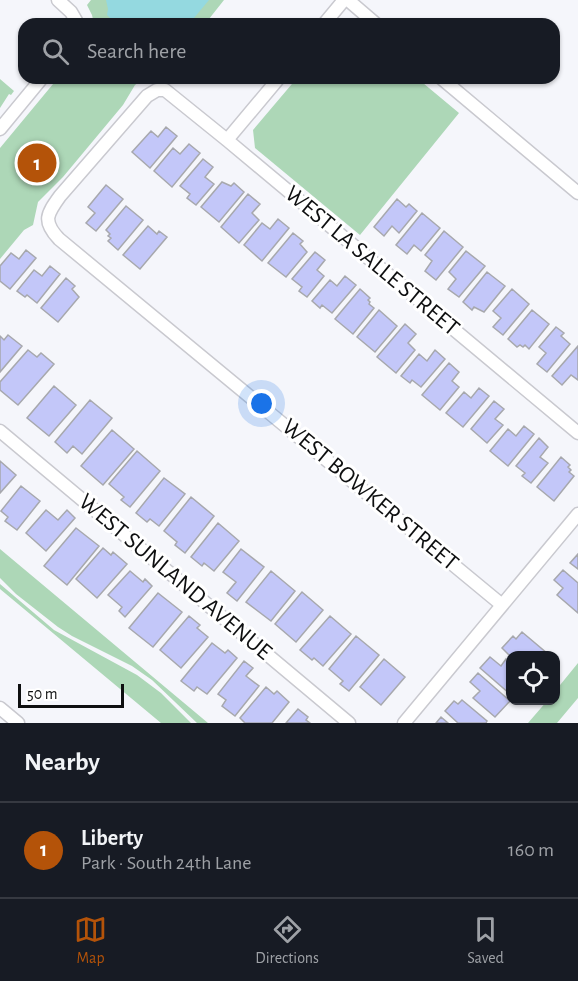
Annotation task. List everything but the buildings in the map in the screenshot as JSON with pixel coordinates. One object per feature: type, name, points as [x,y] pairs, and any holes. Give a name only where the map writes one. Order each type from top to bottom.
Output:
[{"type":"street","points":[[58,0],[74,18]]},
{"type":"street","points":[[330,18],[346,0],[368,18]]},
{"type":"street","points":[[0,129],[37,84]]},
{"type":"street","points":[[227,140],[274,84]]},
{"type":"street","points":[[448,84],[578,193]]},
{"type":"street","name":"WEST LA SALLE STREET","points":[[47,221],[49,213],[60,196],[147,96],[157,90],[165,90],[578,433]]},
{"type":"street","name":"WEST BOWKER STREET","points":[[47,221],[51,231],[60,239],[502,605]]},
{"type":"street","name":"WEST SUNLAND AVENUE","points":[[0,431],[349,723]]},
{"type":"street","points":[[404,723],[578,514]]},
{"type":"street","points":[[0,708],[18,723]]},
{"type":"green space","points":[[91,0],[224,0],[210,18],[93,18],[87,5]]},
{"type":"green space","points":[[0,79],[14,91],[11,95],[9,94],[0,108]]},
{"type":"green space","points":[[53,84],[136,84],[123,105],[63,177],[38,202],[33,225],[24,230],[0,259],[0,148]]},
{"type":"green space","points":[[292,84],[424,84],[459,113],[360,235],[255,148],[253,130]]},
{"type":"green space","points":[[0,549],[208,723],[197,723],[152,680],[132,666],[72,636],[16,594],[0,578]]},
{"type":"green space","points":[[0,584],[54,630],[137,675],[161,693],[191,723],[161,723],[0,589]]},
{"type":"green space","points":[[578,663],[578,698],[557,723],[528,723],[544,705],[560,705],[560,685]]},
{"type":"water","points":[[106,0],[209,0],[194,18],[110,18],[107,15]]},
{"type":"place","name":"Liberty","points":[[37,163]]}]
